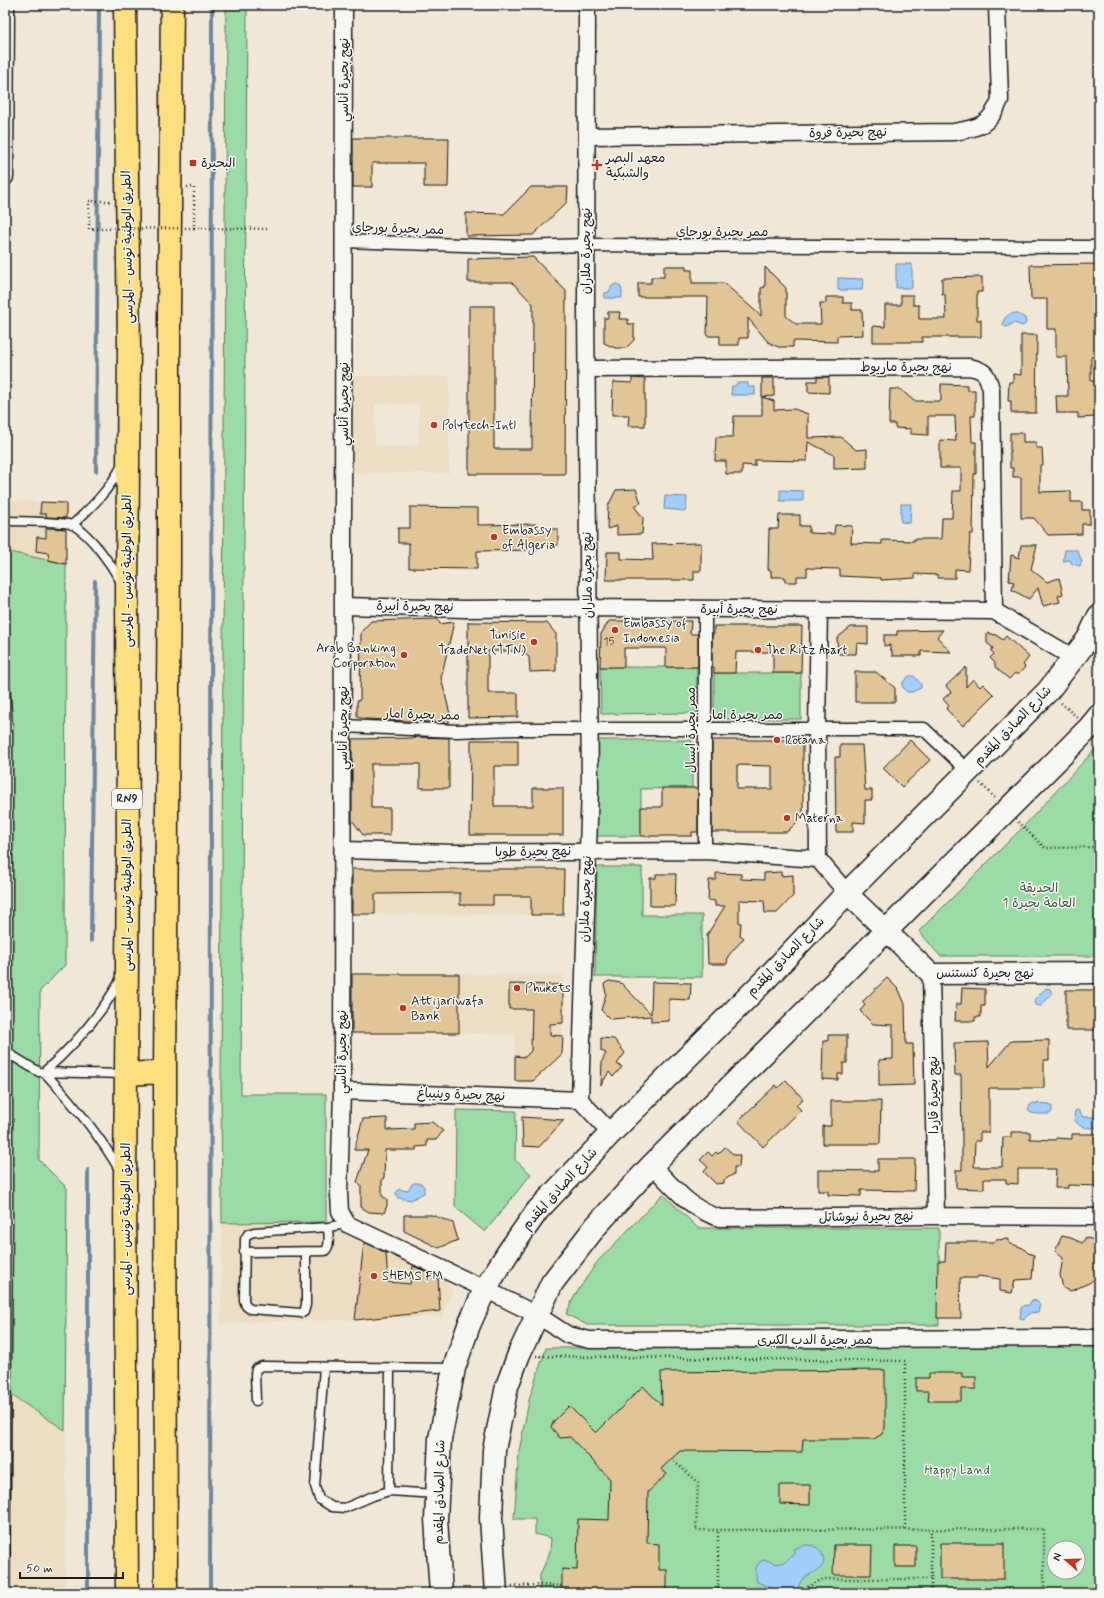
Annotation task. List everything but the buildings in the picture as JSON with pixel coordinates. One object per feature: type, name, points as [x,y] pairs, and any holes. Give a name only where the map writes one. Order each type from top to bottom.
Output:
[{"type":"highway","name":"الطريق الوطنية تونس - المرسى","points":[[125,5],[129,348],[127,591],[128,857],[125,1074],[127,1593]]},
{"type":"highway","points":[[166,1593],[165,1072],[172,5]]},
{"type":"highway","points":[[125,1074],[165,1072]]},
{"type":"main road","name":"شارع الصادق المقدم","points":[[441,1593],[436,1519],[440,1439],[454,1368],[469,1325],[485,1289],[508,1251],[538,1210],[611,1133],[765,980],[847,893],[1048,691],[1088,638],[1099,616]]},
{"type":"main road","points":[[496,1590],[491,1518],[494,1450],[506,1386],[536,1315],[552,1284],[596,1226],[652,1166],[789,1027],[888,931],[1094,722]]},
{"type":"street","points":[[5,177],[6,5]]},
{"type":"street","name":"نهج بحيرة أناسي","points":[[344,5],[342,1091],[339,1194],[340,1211],[347,1224]]},
{"type":"street","name":"نهج بحيرة ملاران","points":[[580,1100],[590,787],[586,369],[587,5]]},
{"type":"street","name":"نهج بحيرة فروة","points":[[587,136],[954,132],[972,129],[984,124],[995,112],[1000,100],[997,5]]},
{"type":"street","name":"ممر بحيرة بورجاي","points":[[344,241],[522,246],[1099,247]]},
{"type":"street","name":"نهج بحيرة ماريوط","points":[[586,369],[969,367],[979,369],[987,376],[991,389],[994,610]]},
{"type":"street","name":"نهج بحيرة أبيرة","points":[[343,606],[465,609],[588,608],[994,610]]},
{"type":"street","name":"ممر بحيرة ايسال","points":[[705,609],[705,851]]},
{"type":"street","points":[[818,609],[818,859],[847,893],[888,931]]},
{"type":"street","points":[[994,610],[1074,658]]},
{"type":"street","name":"ممر بحيرة امار","points":[[343,726],[457,731],[589,729],[924,729],[969,772]]},
{"type":"street","name":"نهج بحيرة طوبا","points":[[343,850],[454,853],[705,851],[818,859]]},
{"type":"street","name":"نهج بحيرة كنستنس","points":[[888,931],[931,974],[1099,973]]},
{"type":"street","name":"نهج بحيرة قاردا","points":[[931,974],[936,1216]]},
{"type":"street","name":"نهج بحيرة وينيباغ","points":[[342,1091],[580,1100]]},
{"type":"street","points":[[580,1100],[611,1133]]},
{"type":"street","name":"نهج بحيرة نيوشاتل","points":[[652,1166],[682,1197],[696,1208],[709,1215],[720,1218],[936,1216],[1099,1217]]},
{"type":"street","points":[[347,1224],[485,1289]]},
{"type":"street","name":"ممر بحيرة الدب الكبرى","points":[[485,1289],[536,1315],[568,1335],[590,1340],[1099,1338]]},
{"type":"lane","points":[[72,524],[90,509],[106,492],[128,451]]},
{"type":"lane","points":[[5,521],[72,524],[103,555],[127,591]]},
{"type":"lane","points":[[5,686],[8,727],[6,783],[7,1215],[5,1593]]},
{"type":"lane","points":[[44,1072],[69,1050],[91,1026],[110,999],[126,970]]},
{"type":"lane","points":[[7,1053],[40,1072],[125,1074]]},
{"type":"lane","points":[[44,1072],[68,1097],[89,1123],[125,1180]]},
{"type":"lane","points":[[306,1252],[306,1305],[304,1312],[250,1309],[246,1306],[244,1300],[244,1252],[245,1240],[248,1234],[254,1232],[328,1227],[347,1224]]},
{"type":"lane","points":[[244,1252],[325,1251],[328,1249],[328,1227]]},
{"type":"lane","points":[[256,1401],[255,1374],[256,1369],[262,1366],[454,1368]]},
{"type":"lane","points":[[324,1367],[315,1486],[319,1499],[332,1507],[345,1508],[373,1496],[389,1492],[437,1494]]},
{"type":"lane","points":[[389,1492],[390,1368]]},
{"type":"path","points":[[194,194],[194,228]]},
{"type":"path","points":[[89,201],[89,229],[270,229]]},
{"type":"path","points":[[1048,691],[1094,722]]},
{"type":"path","points":[[969,772],[1044,848],[1099,848]]},
{"type":"path","points":[[543,1357],[905,1361],[905,1529]]},
{"type":"path","points":[[671,1459],[698,1482],[696,1530],[1044,1529],[1044,1593]]},
{"type":"path","points":[[930,1593],[931,1529]]},
{"type":"path","points":[[718,1530],[718,1593]]},
{"type":"path","points":[[803,1593],[804,1589],[823,1579],[930,1579]]},
{"type":"path","points":[[496,1590],[540,1585],[562,1586]]},
{"type":"shaded area","name":"Polytech-Intl","points":[[352,376],[449,376],[449,473],[351,473]],"holes":[[[375,404],[419,404],[419,446],[375,446]]]},
{"type":"shaded area","points":[[5,500],[66,503],[65,965],[40,991],[39,1160],[67,1188],[65,1593],[5,1593]]},
{"type":"shaded area","points":[[348,869],[564,869],[563,915],[348,914]]},
{"type":"shaded area","points":[[459,974],[563,975],[562,1054],[533,1081],[515,1081],[515,1034],[459,1033]]},
{"type":"shaded area","points":[[326,1222],[448,1282],[452,1292],[442,1317],[221,1323],[222,1223]]},
{"type":"green space","points":[[226,5],[247,5],[241,1094],[326,1094],[326,1222],[222,1223],[221,1094]]},
{"type":"green space","points":[[5,551],[66,564],[65,965],[40,991],[39,1160],[67,1188],[65,1430],[5,1391]]},
{"type":"green space","points":[[600,667],[697,667],[696,713],[601,714]]},
{"type":"green space","points":[[714,673],[801,673],[801,719],[714,719]]},
{"type":"green space","points":[[596,740],[692,740],[692,788],[641,789],[641,836],[596,836]]},
{"type":"green space","name":"الحديقة العامة بحيرة 1","points":[[1099,745],[1099,956],[940,956],[919,931],[1023,827]]},
{"type":"green space","points":[[597,867],[642,867],[642,915],[702,915],[702,977],[595,977]]},
{"type":"green space","points":[[456,1110],[516,1111],[515,1160],[531,1174],[485,1232],[455,1207]]},
{"type":"green space","points":[[663,1194],[698,1228],[939,1228],[939,1325],[587,1325],[566,1314],[574,1297],[597,1262]]},
{"type":"green space","name":"Happy Land","points":[[1099,1346],[1099,1593],[539,1593],[540,1575],[550,1552],[551,1538],[535,1534],[535,1519],[514,1519],[519,1451],[530,1396],[546,1348]]},
{"type":"water","points":[[896,264],[912,264],[912,288],[896,288]]},
{"type":"water","points":[[838,278],[863,279],[862,290],[838,290]]},
{"type":"water","points":[[616,284],[621,287],[622,298],[604,298],[605,293],[609,292],[612,286]]},
{"type":"water","points":[[1016,313],[1025,318],[1026,323],[1023,326],[1014,323],[1006,327],[1003,325],[1006,316]]},
{"type":"water","points":[[737,383],[748,383],[748,387],[755,387],[755,395],[731,395],[732,386],[736,386]]},
{"type":"water","points":[[780,490],[803,491],[803,501],[780,501]]},
{"type":"water","points":[[665,496],[687,497],[686,511],[664,509]]},
{"type":"water","points":[[901,504],[911,504],[910,523],[901,522]]},
{"type":"water","points":[[1065,550],[1077,550],[1082,561],[1080,566],[1072,564],[1070,560],[1063,561]]},
{"type":"water","points":[[909,676],[914,676],[921,684],[921,688],[912,692],[907,692],[902,686],[903,682]]},
{"type":"water","points":[[1046,988],[1050,989],[1052,993],[1041,1006],[1035,1005],[1034,1000]]},
{"type":"water","points":[[1033,1103],[1050,1104],[1052,1111],[1050,1114],[1031,1113],[1028,1110],[1030,1105]]},
{"type":"water","points":[[1078,1110],[1083,1117],[1096,1117],[1099,1120],[1097,1127],[1088,1128],[1077,1123],[1074,1116],[1075,1111]]},
{"type":"water","points":[[413,1183],[421,1183],[424,1187],[424,1193],[411,1200],[398,1198],[396,1193],[399,1189],[407,1191]]},
{"type":"water","points":[[1032,1300],[1040,1304],[1038,1312],[1030,1313],[1024,1319],[1020,1318],[1021,1308],[1025,1305],[1028,1306]]},
{"type":"water","points":[[805,1545],[818,1548],[824,1559],[824,1564],[818,1570],[801,1581],[798,1593],[771,1593],[770,1587],[757,1582],[756,1567],[761,1561],[766,1560],[777,1564],[785,1562],[795,1553],[793,1549]]},
{"type":"waterway","points":[[96,471],[99,5]]},
{"type":"waterway","points":[[210,1593],[212,5]]},
{"type":"waterway","points":[[91,941],[95,581]]},
{"type":"waterway","points":[[88,1170],[88,1593]]},
{"type":"place","name":"البحيرة","points":[[193,163]]},
{"type":"place","name":"معهد البصر والشبكية","points":[[597,165]]},
{"type":"place","name":"Polytech-Intl","points":[[434,425]]},
{"type":"place","name":"Embassy of Algeria","points":[[494,537]]},
{"type":"place","name":"Embassy of Indonesia","points":[[615,630]]},
{"type":"place","name":"Tunisie TradeNet (TTN)","points":[[534,642]]},
{"type":"place","name":"The Ritz Apart","points":[[758,650]]},
{"type":"place","name":"Arab Banking Corporation","points":[[404,655]]},
{"type":"place","name":"Rotana","points":[[777,740]]},
{"type":"place","name":"Materna","points":[[787,818]]},
{"type":"place","name":"Phukets","points":[[517,988]]},
{"type":"place","name":"Attijariwafa Bank","points":[[403,1008]]},
{"type":"place","name":"SHEMS FM","points":[[374,1276]]}]
